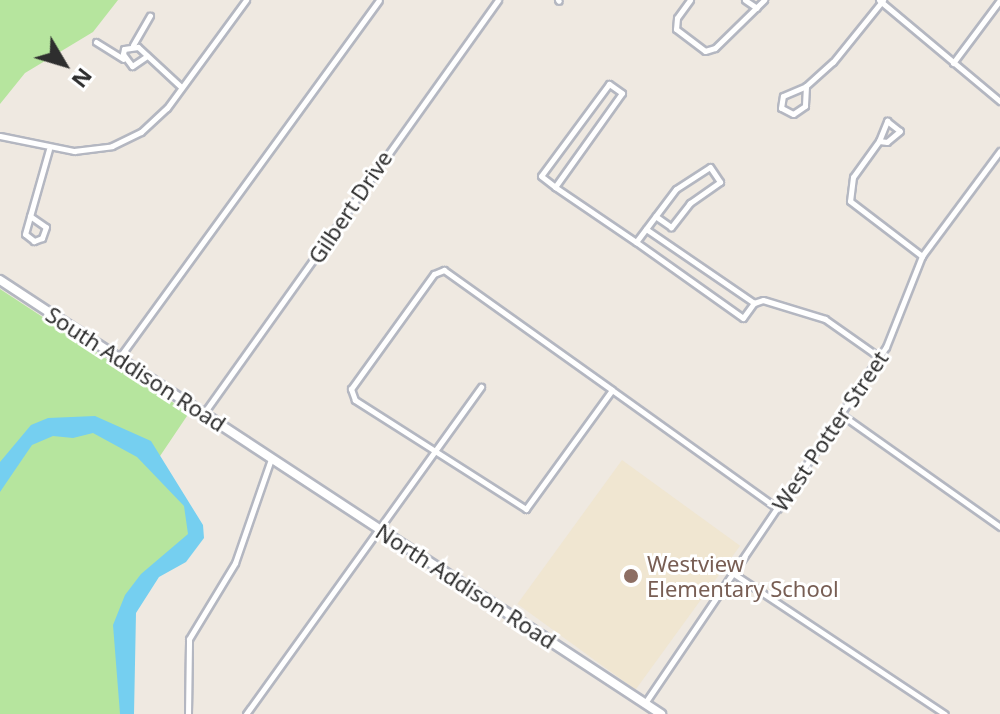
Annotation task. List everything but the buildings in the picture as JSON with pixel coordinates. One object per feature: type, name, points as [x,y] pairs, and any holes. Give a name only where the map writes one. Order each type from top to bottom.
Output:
[{"type":"street","points":[[0,136],[49,149],[97,150],[126,140],[150,126],[246,0]]},
{"type":"street","points":[[119,358],[379,0]]},
{"type":"street","name":"Gilbert Drive","points":[[203,413],[498,0]]},
{"type":"street","points":[[690,0],[675,25],[682,37],[708,51],[764,0]]},
{"type":"street","points":[[745,0],[757,8]]},
{"type":"street","points":[[953,63],[1000,0]]},
{"type":"street","points":[[806,86],[805,106],[793,114],[781,108],[783,96],[806,86],[833,62],[881,1],[1000,101]]},
{"type":"street","points":[[124,59],[124,49],[133,45],[150,16]]},
{"type":"street","points":[[96,42],[132,66],[147,56]]},
{"type":"street","points":[[133,45],[181,87]]},
{"type":"street","points":[[555,187],[622,93],[609,84],[541,176],[555,187],[743,318],[754,303],[763,300],[825,319],[879,357]]},
{"type":"street","points":[[879,141],[887,142],[900,131],[887,121],[879,141],[850,183],[850,201],[922,256]]},
{"type":"street","points":[[30,216],[46,227],[42,238],[34,241],[25,234],[30,216],[49,149]]},
{"type":"street","name":"West Potter Street","points":[[645,703],[842,415],[879,357],[922,256],[1000,151]]},
{"type":"street","points":[[636,242],[655,216],[676,189],[710,167],[720,182],[690,203],[671,227],[655,216]]},
{"type":"street","points":[[646,229],[754,303]]},
{"type":"street","points":[[612,390],[526,509],[436,453],[351,394],[352,385],[430,280],[444,270],[612,390],[778,509]]},
{"type":"street","name":"South Addison Road","points":[[0,280],[271,458]]},
{"type":"street","points":[[246,714],[382,530],[481,387]]},
{"type":"street","points":[[842,415],[1000,527]]},
{"type":"street","points":[[188,714],[189,639],[235,563],[271,458]]},
{"type":"street","name":"North Addison Road","points":[[271,458],[661,714]]},
{"type":"street","points":[[734,574],[945,714]]},
{"type":"shaded area","name":"Westview Elementary School","points":[[622,460],[740,546],[635,690],[517,604]]},
{"type":"green space","points":[[0,0],[118,0],[93,32],[25,73],[0,104]]},
{"type":"green space","points":[[0,289],[189,413],[156,462],[194,513],[191,542],[134,594],[128,714],[0,714]]},
{"type":"water","points":[[95,416],[151,441],[203,525],[204,538],[186,562],[159,577],[136,613],[134,714],[120,714],[113,625],[125,595],[141,574],[188,534],[184,506],[137,457],[93,433],[73,438],[53,436],[32,445],[0,492],[0,462],[31,425],[48,418]]},
{"type":"place","name":"Westview Elementary School","points":[[631,576]]}]
